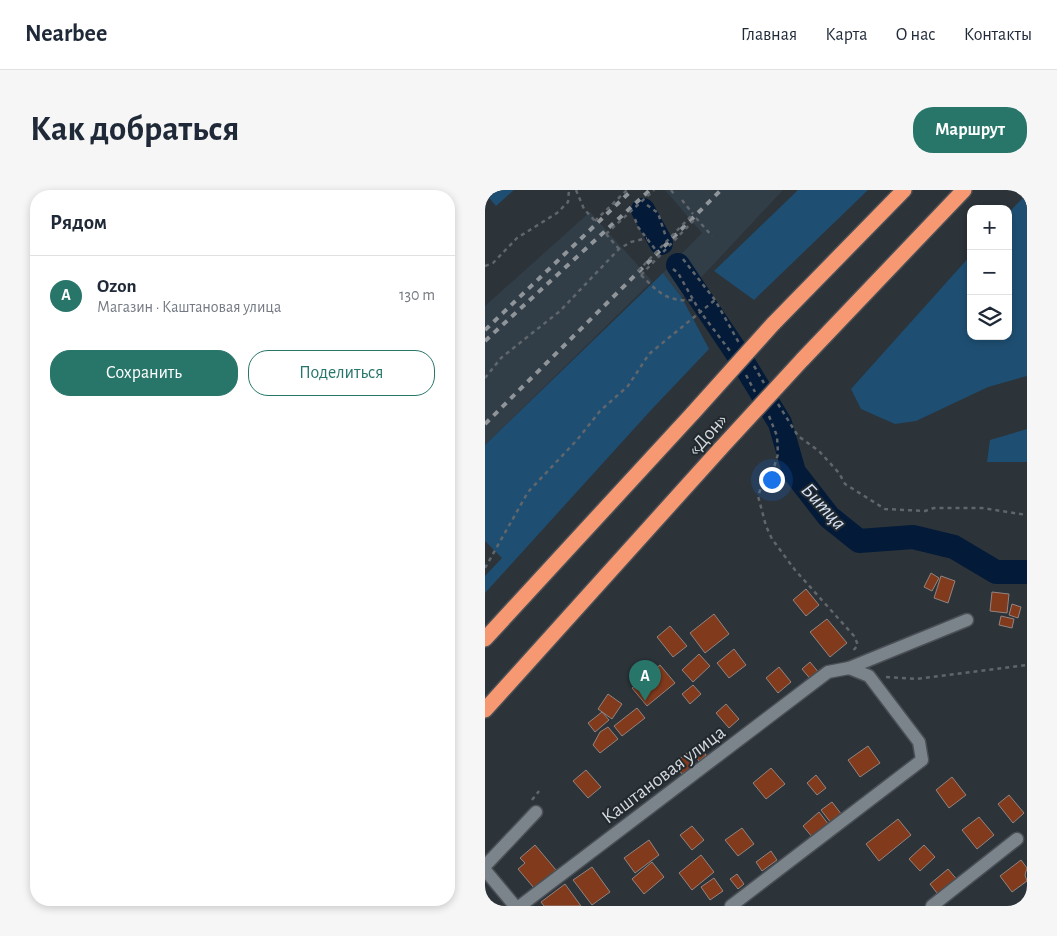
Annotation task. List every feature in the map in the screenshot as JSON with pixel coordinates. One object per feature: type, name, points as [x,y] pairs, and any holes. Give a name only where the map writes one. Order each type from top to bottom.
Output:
[{"type":"highway","name":"«Дон»","points":[[485,639],[773,324],[904,190]]},
{"type":"highway","name":"«Дон»","points":[[485,710],[802,360],[964,190]]},
{"type":"street","points":[[849,668],[967,620]]},
{"type":"street","points":[[731,906],[923,760],[919,742],[869,676],[849,668]]},
{"type":"street","name":"Каштановая улица","points":[[520,906],[828,672],[849,668]]},
{"type":"street","points":[[485,866],[535,812]]},
{"type":"street","points":[[932,906],[1017,839]]},
{"type":"street","points":[[485,870],[515,906]]},
{"type":"path","points":[[485,266],[493,263],[517,238],[557,213],[568,202],[569,190]]},
{"type":"path","points":[[576,190],[584,209],[595,221],[627,190]]},
{"type":"path","points":[[619,249],[606,234],[654,190]]},
{"type":"path","points":[[671,190],[674,194]]},
{"type":"path","points":[[637,270],[693,214],[682,200]]},
{"type":"path","points":[[647,206],[658,213],[666,237]]},
{"type":"path","points":[[694,300],[676,302],[655,290],[641,275],[696,218],[712,236]]},
{"type":"path","points":[[635,219],[655,249]]},
{"type":"path","points":[[485,378],[501,358],[560,311],[619,249],[631,242],[647,238]]},
{"type":"path","points":[[673,269],[730,352]]},
{"type":"path","points":[[485,568],[528,492],[577,440],[601,411],[628,386],[649,354],[715,300]]},
{"type":"path","points":[[745,373],[759,400]]},
{"type":"path","points":[[767,414],[777,436],[778,454],[772,474],[762,485],[758,496],[765,526],[772,539],[795,570],[854,636],[858,645],[851,652],[849,668]]},
{"type":"path","points":[[798,436],[819,452],[839,473],[845,484],[885,509],[925,511],[934,508],[982,508],[1027,515]]},
{"type":"path","points":[[869,676],[916,679],[1027,665]]},
{"type":"shaded area","points":[[485,190],[514,190],[496,206],[485,193]]},
{"type":"shaded area","points":[[665,190],[783,190],[682,298],[663,273],[702,233]]},
{"type":"shaded area","points":[[798,190],[868,190],[754,300],[714,271]]},
{"type":"shaded area","points":[[1027,194],[1027,376],[988,387],[916,421],[895,424],[861,409],[851,389],[967,259],[967,340],[1012,340],[1012,209]]},
{"type":"shaded area","points":[[590,212],[652,281],[485,445],[485,306]]},
{"type":"shaded area","points":[[663,273],[682,298],[709,349],[485,593],[485,576],[502,558],[485,541],[485,445]]},
{"type":"shaded area","points":[[1027,429],[1027,462],[987,462],[990,440]]},
{"type":"building","points":[[931,573],[939,578],[932,591],[924,587]]},
{"type":"building","points":[[941,576],[955,581],[948,603],[934,598]]},
{"type":"building","points":[[806,589],[819,605],[806,616],[793,600]]},
{"type":"building","points":[[992,592],[1009,594],[1007,613],[990,611]]},
{"type":"building","points":[[1012,604],[1021,607],[1018,618],[1009,615]]},
{"type":"building","points":[[714,614],[729,634],[705,653],[690,633]]},
{"type":"building","points":[[1001,616],[1014,619],[1012,628],[999,625]]},
{"type":"building","points":[[827,619],[847,643],[830,657],[810,632]]},
{"type":"building","points":[[670,626],[687,646],[673,657],[657,637]]},
{"type":"building","points":[[734,649],[746,665],[729,678],[717,663]]},
{"type":"building","points":[[699,654],[710,666],[693,682],[682,670]]},
{"type":"building","points":[[810,662],[820,674],[812,681],[802,669]]},
{"type":"building","points":[[660,665],[675,683],[647,706],[632,688]]},
{"type":"building","points":[[779,667],[791,682],[778,693],[766,678]]},
{"type":"building","points":[[693,685],[701,694],[690,704],[682,694]]},
{"type":"building","points":[[608,694],[622,704],[612,719],[598,709]]},
{"type":"building","points":[[726,704],[739,719],[729,728],[716,713]]},
{"type":"building","points":[[637,708],[645,718],[622,736],[614,726]]},
{"type":"building","points":[[602,712],[609,720],[595,732],[588,723]]},
{"type":"building","points":[[608,727],[618,739],[600,753],[593,745],[600,732]]},
{"type":"building","points":[[699,745],[706,755],[699,761],[691,751]]},
{"type":"building","points":[[868,746],[880,763],[860,777],[848,760]]},
{"type":"building","points":[[687,753],[695,765],[682,774],[674,763]]},
{"type":"building","points":[[771,768],[785,784],[766,799],[753,783]]},
{"type":"building","points":[[586,770],[601,787],[588,798],[573,781]]},
{"type":"building","points":[[816,775],[826,788],[817,795],[807,783]]},
{"type":"building","points":[[952,777],[966,795],[949,808],[936,790]]},
{"type":"building","points":[[1009,795],[1024,813],[1013,823],[998,804]]},
{"type":"building","points":[[832,802],[842,815],[831,823],[821,810]]},
{"type":"building","points":[[819,812],[829,825],[813,838],[803,826]]},
{"type":"building","points":[[979,817],[994,835],[977,849],[962,830]]},
{"type":"building","points":[[898,819],[911,835],[879,861],[866,844]]},
{"type":"building","points":[[692,826],[704,840],[692,850],[680,835]]},
{"type":"building","points":[[742,828],[754,844],[738,856],[725,840]]},
{"type":"building","points":[[649,840],[659,855],[635,873],[624,858]]},
{"type":"building","points":[[535,845],[556,870],[534,888],[518,869],[525,863],[520,858]]},
{"type":"building","points":[[924,845],[935,857],[920,871],[909,859]]},
{"type":"building","points":[[771,851],[777,860],[762,871],[756,862]]},
{"type":"building","points":[[701,855],[714,872],[692,890],[679,873]]},
{"type":"building","points":[[1021,860],[1027,868],[1025,875],[1027,881],[1012,892],[1000,876]]},
{"type":"building","points":[[652,862],[664,877],[644,894],[632,879]]},
{"type":"building","points":[[592,867],[610,892],[592,905],[573,880]]},
{"type":"building","points":[[948,869],[959,882],[940,897],[930,884]]},
{"type":"building","points":[[737,874],[744,884],[738,889],[730,879]]},
{"type":"building","points":[[714,878],[723,891],[710,900],[701,887]]},
{"type":"building","points":[[565,884],[581,906],[544,906],[541,902]]},
{"type":"waterway","name":"Битца","points":[[643,210],[661,243]]},
{"type":"waterway","name":"Битца","points":[[678,265],[741,359],[780,423],[794,472],[829,517],[859,541],[913,537],[954,547],[996,572],[1027,572]]},
{"type":"railway","points":[[485,330],[632,190]]},
{"type":"railway","points":[[485,341],[650,190]]},
{"type":"railway","points":[[485,424],[721,190]]},
{"type":"place","name":"Ozon","points":[[645,701]]}]
